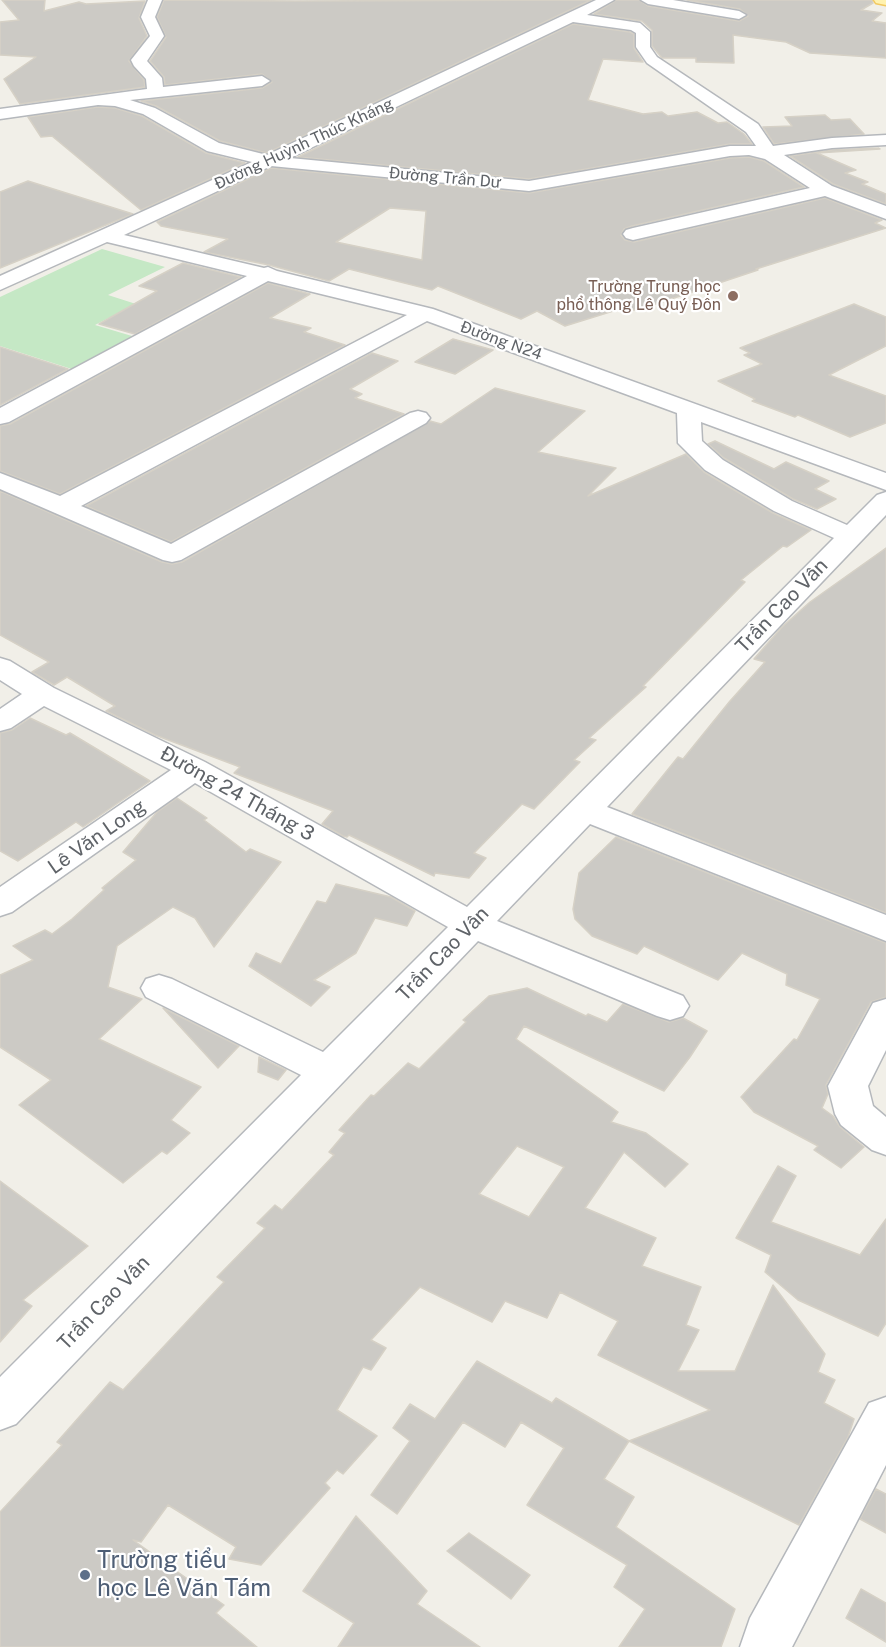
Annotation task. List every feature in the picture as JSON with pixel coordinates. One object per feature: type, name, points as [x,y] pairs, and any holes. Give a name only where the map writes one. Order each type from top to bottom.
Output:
[{"type":"main road","points":[[881,0],[886,1]]},
{"type":"street","points":[[154,0],[148,17],[156,36],[151,48],[139,60],[139,63],[154,78],[155,91]]},
{"type":"street","name":"Đường Huỳnh Thúc Kháng","points":[[0,284],[268,161],[607,0]]},
{"type":"street","points":[[648,0],[678,2],[739,15]]},
{"type":"street","points":[[571,17],[635,26],[643,32],[643,47],[652,60],[752,128],[765,144],[764,153],[832,143],[886,140]]},
{"type":"street","points":[[98,100],[155,91],[262,81]]},
{"type":"street","name":"Đường Trần Dư","points":[[0,114],[98,100],[131,104],[149,111],[213,147],[268,161],[529,186],[749,150],[771,155],[826,190],[886,213]]},
{"type":"street","points":[[633,234],[826,190]]},
{"type":"street","name":"Đường N24","points":[[105,236],[268,273],[426,313],[886,482]]},
{"type":"street","points":[[1,417],[268,273]]},
{"type":"street","points":[[61,506],[426,313]]},
{"type":"street","points":[[689,410],[690,443],[714,465],[783,506],[851,536]]},
{"type":"street","points":[[0,480],[172,554],[418,418]]},
{"type":"street","name":"Trần Cao Vân","points":[[0,1409],[886,500]]},
{"type":"street","name":"Đường 24 Tháng 3","points":[[0,667],[43,694],[194,770],[472,925],[670,1006]]},
{"type":"street","points":[[0,722],[43,694]]},
{"type":"street","name":"Lê Văn Long","points":[[0,904],[194,770]]},
{"type":"street","points":[[584,810],[886,929]]},
{"type":"street","points":[[159,988],[328,1071]]},
{"type":"street","points":[[886,1013],[848,1086],[855,1114],[886,1139]]},
{"type":"street","points":[[766,1647],[768,1636],[886,1418]]},
{"type":"green space","points":[[102,249],[165,267],[108,295],[136,304],[95,325],[142,339],[81,372],[0,346],[0,297]]},
{"type":"building","points":[[2,0],[45,0],[44,11],[79,2],[86,4],[145,1],[139,18],[147,36],[129,61],[144,80],[145,87],[20,104],[4,79],[36,57],[0,55],[0,22],[19,20]]},
{"type":"building","points":[[164,0],[591,0],[267,153],[220,141],[156,106],[141,101],[262,88],[272,82],[262,74],[165,85],[164,77],[150,61],[166,37],[157,17]]},
{"type":"building","points":[[616,0],[639,0],[648,6],[739,21],[748,16],[740,9],[687,0],[872,0],[873,3],[861,10],[882,13],[872,21],[886,23],[886,58],[810,53],[786,42],[733,35],[734,63],[696,62],[696,58],[662,58],[652,46],[652,30],[642,21],[594,14]]},
{"type":"building","points":[[573,24],[634,34],[634,48],[643,62],[603,59],[588,100],[643,114],[662,112],[668,116],[697,112],[718,123],[727,122],[744,134],[752,144],[730,144],[529,179],[298,157]]},
{"type":"building","points":[[98,107],[115,108],[142,116],[206,153],[245,163],[141,210],[52,136],[41,137],[28,117]]},
{"type":"building","points":[[825,115],[831,120],[850,119],[864,134],[774,144],[763,127],[792,126],[785,117]]},
{"type":"building","points":[[880,149],[817,153],[856,170],[845,173],[868,182],[862,184],[886,194],[886,204],[833,184],[790,156],[832,150]]},
{"type":"building","points":[[749,157],[764,161],[804,187],[632,226],[624,229],[621,235],[625,240],[634,242],[825,198],[882,220],[875,223],[886,228],[756,269],[758,270],[650,306],[634,310],[626,307],[565,326],[537,311],[521,319],[438,286],[432,290],[349,269],[329,281],[269,265],[204,252],[228,239],[161,226],[157,222],[271,168],[529,193],[730,158]],"holes":[[[390,208],[426,211],[422,260],[336,242]]]},
{"type":"building","points":[[28,181],[133,214],[0,268],[0,192]]},
{"type":"building","points":[[183,263],[241,277],[135,334],[99,324],[157,291],[139,286]]},
{"type":"building","points":[[268,283],[310,294],[270,318],[311,328],[304,332],[345,345],[60,494],[0,471],[0,426],[10,424]]},
{"type":"building","points":[[854,304],[886,317],[886,346],[829,375],[886,396],[886,423],[850,437],[798,415],[795,417],[752,401],[755,399],[718,381],[762,364],[744,355],[750,353],[740,348]]},
{"type":"building","points":[[453,339],[493,350],[455,374],[415,362]]},
{"type":"building","points":[[0,347],[68,369],[0,405]]},
{"type":"building","points":[[372,353],[398,361],[350,389],[362,394],[355,398],[404,414],[171,542],[86,506]]},
{"type":"building","points":[[495,388],[585,411],[538,452],[616,468],[588,496],[686,454],[704,472],[773,513],[811,530],[787,547],[783,546],[741,580],[745,582],[643,686],[646,687],[589,738],[596,740],[574,760],[580,762],[534,809],[522,804],[474,853],[486,858],[469,878],[435,873],[434,876],[349,835],[343,836],[322,824],[333,811],[234,773],[240,767],[155,735],[106,711],[115,706],[67,677],[54,685],[32,672],[49,662],[0,635],[0,491],[162,562],[172,564],[182,562],[430,421],[441,424]]},
{"type":"building","points":[[715,441],[774,469],[786,462],[829,481],[815,489],[836,499],[817,509],[793,499],[724,458],[708,444]]},
{"type":"building","points":[[886,548],[886,913],[632,814],[678,757],[683,759],[765,662],[754,659],[782,627],[810,602]]},
{"type":"building","points":[[30,718],[66,735],[70,733],[150,781],[83,827],[76,822],[18,861],[0,851],[0,733],[12,730]]},
{"type":"building","points":[[177,798],[207,818],[204,820],[246,852],[250,849],[281,862],[214,947],[195,918],[173,907],[117,946],[108,987],[142,999],[99,1039],[201,1087],[171,1120],[190,1133],[167,1154],[162,1151],[123,1183],[19,1105],[51,1080],[0,1047],[0,975],[33,960],[13,946],[45,930],[52,934],[72,919],[104,890],[102,888],[136,860],[123,852],[157,812]]},
{"type":"building","points":[[616,837],[886,943],[886,997],[871,1002],[826,1085],[828,1094],[822,1108],[864,1147],[841,1168],[814,1150],[818,1146],[754,1112],[741,1097],[794,1039],[797,1040],[820,999],[786,985],[787,974],[742,953],[718,980],[644,946],[637,954],[592,936],[575,919],[573,909],[579,873]]},
{"type":"building","points":[[336,884],[391,897],[415,911],[407,926],[375,918],[356,953],[314,980],[330,987],[311,1006],[249,966],[256,953],[281,964],[317,901],[326,903]]},
{"type":"building","points":[[527,988],[586,1016],[588,1014],[607,1022],[623,1004],[669,1022],[683,1018],[707,1031],[664,1091],[524,1026],[516,1039],[618,1112],[611,1122],[646,1133],[688,1164],[665,1187],[624,1152],[585,1208],[656,1238],[642,1266],[701,1287],[686,1325],[699,1330],[678,1371],[735,1371],[773,1285],[825,1354],[818,1372],[835,1380],[824,1403],[854,1419],[848,1437],[799,1525],[629,1441],[710,1410],[598,1355],[618,1321],[560,1292],[547,1318],[505,1301],[492,1322],[420,1287],[371,1340],[386,1348],[371,1370],[363,1367],[337,1410],[377,1436],[343,1474],[337,1470],[325,1483],[330,1488],[261,1565],[229,1559],[236,1547],[168,1505],[141,1542],[133,1540],[224,1605],[216,1613],[257,1647],[0,1647],[0,1512],[62,1445],[57,1442],[110,1382],[123,1390],[224,1282],[217,1277],[265,1228],[257,1223],[275,1205],[282,1210],[334,1155],[329,1152],[345,1133],[339,1130],[371,1095],[374,1096],[408,1063],[419,1069],[466,1022],[463,1020],[489,996]],"holes":[[[517,1146],[564,1167],[529,1217],[479,1194]]]},
{"type":"building","points":[[163,1008],[239,1046],[218,1068]]},
{"type":"building","points":[[259,1057],[286,1070],[278,1080],[258,1072]]},
{"type":"building","points":[[778,1166],[796,1176],[771,1222],[860,1255],[886,1219],[886,1323],[878,1336],[798,1300],[765,1272],[771,1255],[736,1238]]},
{"type":"building","points":[[0,1181],[88,1246],[23,1300],[32,1306],[0,1342]]},
{"type":"building","points":[[477,1361],[552,1403],[556,1398],[629,1441],[604,1479],[634,1497],[616,1527],[735,1609],[721,1647],[619,1647],[645,1609],[614,1587],[627,1565],[527,1505],[564,1448],[521,1422],[505,1447],[463,1422],[397,1514],[371,1495],[410,1441],[393,1428],[410,1404],[435,1419]]},
{"type":"building","points":[[876,1489],[886,1494],[886,1533],[860,1519]]},
{"type":"building","points":[[356,1516],[427,1591],[417,1604],[480,1647],[338,1647],[354,1623],[303,1591]]},
{"type":"building","points":[[469,1533],[530,1575],[511,1599],[447,1551]]},
{"type":"building","points":[[861,1589],[886,1603],[886,1642],[846,1618]]},
{"type":"place","name":"Trường Trung học phổ thông Lê Quý Đôn","points":[[733,296]]},
{"type":"place","name":"Trường tiểu học Lê Văn Tám","points":[[85,1575]]}]
